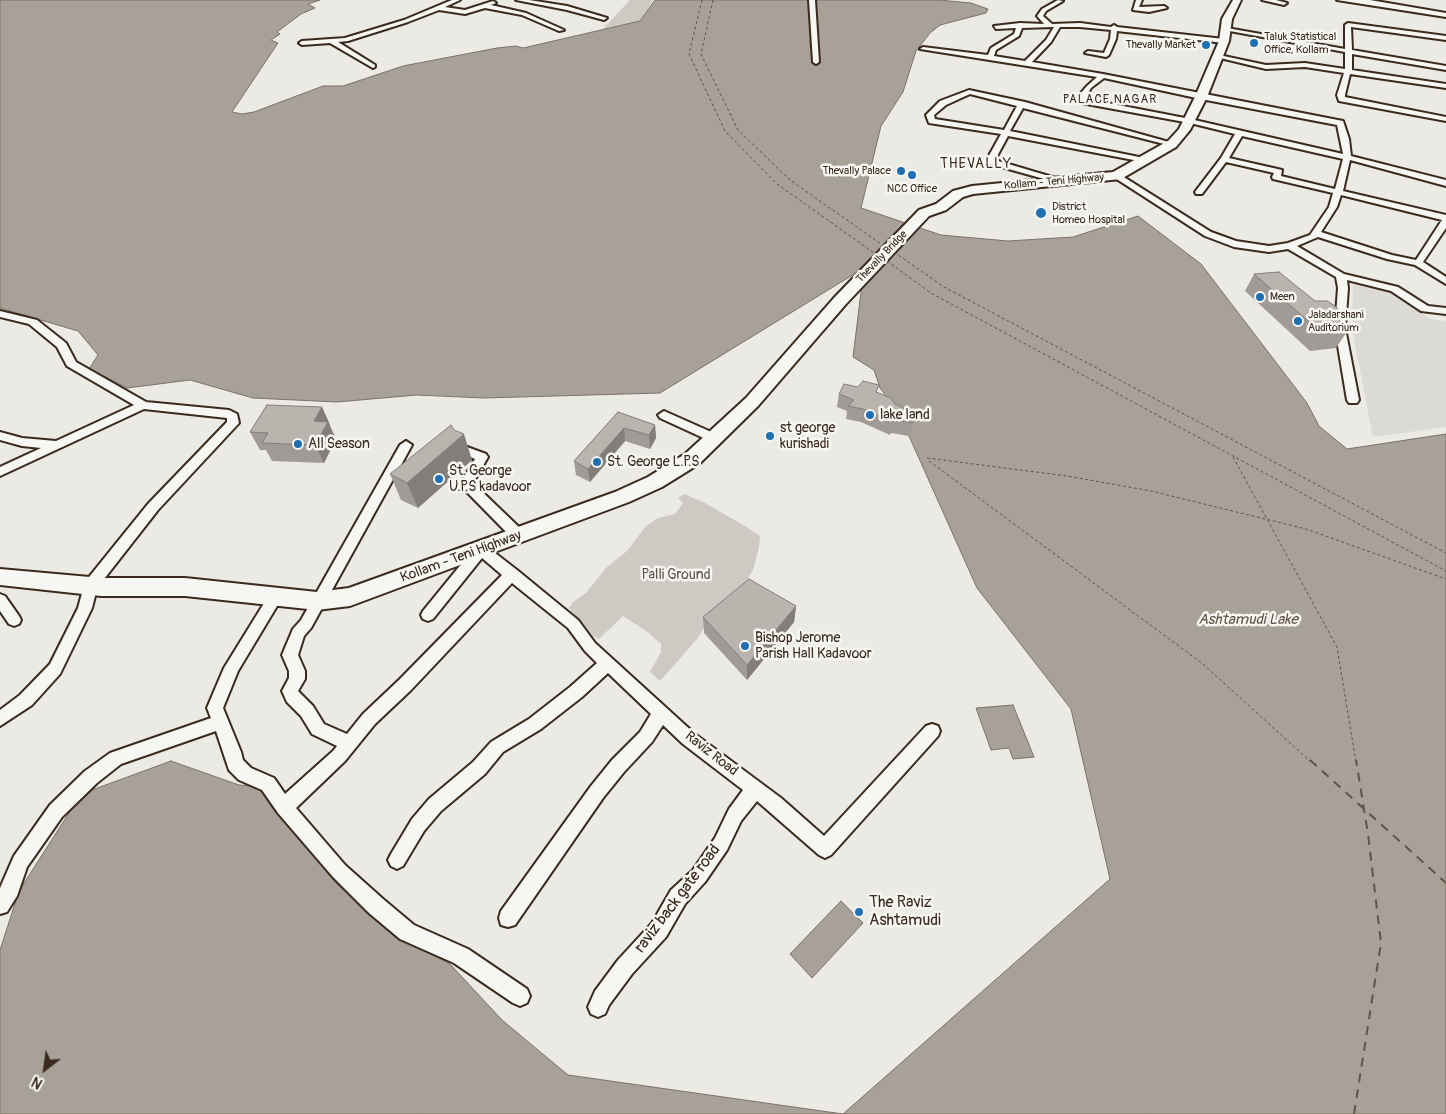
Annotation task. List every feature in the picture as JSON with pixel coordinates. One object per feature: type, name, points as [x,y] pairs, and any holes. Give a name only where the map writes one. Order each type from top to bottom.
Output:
[{"type":"main road","name":"Kollam - Teni Highway","points":[[924,213],[941,207],[958,194],[972,190],[1116,176],[1172,144],[1190,121],[1201,97],[1219,57],[1226,35],[1227,19],[1237,0]]},
{"type":"main road","name":"Thevally Bridge","points":[[840,301],[924,213]]},
{"type":"main road","name":"Kollam - Teni Highway","points":[[0,577],[90,586],[185,587],[317,601],[350,597],[622,498],[656,482],[692,459],[752,402],[840,301]]},
{"type":"street","points":[[302,43],[346,40],[387,28],[457,0]]},
{"type":"street","points":[[439,8],[465,12],[501,0]]},
{"type":"street","points":[[519,0],[567,8],[604,18]]},
{"type":"street","points":[[812,0],[816,62]]},
{"type":"street","points":[[1139,0],[1135,9],[1164,8]]},
{"type":"street","points":[[1265,0],[1284,3]]},
{"type":"street","points":[[1340,0],[1370,2],[1446,15]]},
{"type":"street","points":[[1050,25],[1043,21],[1040,16],[1044,10],[1060,1]]},
{"type":"street","points":[[486,6],[524,14],[561,30]]},
{"type":"street","points":[[990,57],[993,49],[1017,35],[1020,25]]},
{"type":"street","points":[[996,27],[1080,25],[1226,35],[1446,68]]},
{"type":"street","points":[[1116,176],[1208,234],[1243,245],[1269,249],[1290,246],[1313,237],[1333,207],[1347,157],[1341,111],[1349,52],[1348,25],[1446,38]]},
{"type":"street","points":[[1028,62],[1049,42],[1058,26]]},
{"type":"street","points":[[1088,53],[1106,55],[1113,39],[1114,27]]},
{"type":"street","points":[[333,42],[373,66]]},
{"type":"street","points":[[923,49],[1028,62],[1201,97],[1446,119]]},
{"type":"street","points":[[1219,57],[1266,67],[1305,65],[1446,86]]},
{"type":"street","points":[[1434,66],[1439,96]]},
{"type":"street","points":[[1103,76],[1089,87],[1084,95],[1084,101],[1190,121],[1347,157],[1446,183]]},
{"type":"street","points":[[1144,160],[1007,133],[932,121],[930,115],[943,103],[969,92],[1022,104],[1172,144]]},
{"type":"street","points":[[1022,104],[990,161],[1065,182]]},
{"type":"street","points":[[1199,192],[1224,159],[1240,133]]},
{"type":"street","points":[[1224,159],[1279,172],[1276,177],[1446,219],[1418,263]]},
{"type":"street","points":[[1315,233],[1390,257],[1418,263],[1446,281]]},
{"type":"street","points":[[1290,246],[1341,276],[1394,289],[1425,308],[1446,310]]},
{"type":"street","points":[[1341,276],[1343,288],[1340,328],[1353,400]]},
{"type":"street","points":[[0,314],[33,322],[62,345],[71,364],[143,405],[229,414],[233,417],[233,424],[153,507],[90,586],[85,608],[54,670],[26,700],[0,719]]},
{"type":"street","points":[[0,472],[143,405]]},
{"type":"street","points":[[664,415],[714,438]]},
{"type":"street","points":[[0,436],[22,442],[58,445]]},
{"type":"street","points":[[349,743],[318,728],[308,711],[298,703],[290,691],[298,679],[296,667],[290,655],[293,644],[406,445]]},
{"type":"street","points":[[467,450],[482,457],[466,484],[519,536]]},
{"type":"street","points":[[428,615],[481,550]]},
{"type":"street","name":"Raviz Road","points":[[481,550],[573,624],[590,648],[689,739],[775,804],[825,850],[932,731]]},
{"type":"street","points":[[284,807],[339,756],[369,719],[461,628],[512,574]]},
{"type":"street","points":[[276,596],[262,623],[232,668],[215,708],[236,764],[244,774],[268,784],[284,807],[339,870],[376,906],[407,932],[461,956],[520,996]]},
{"type":"street","points":[[0,600],[14,620]]},
{"type":"street","points":[[397,860],[418,825],[435,805],[479,768],[497,747],[535,724],[608,664]]},
{"type":"street","points":[[508,918],[597,792],[618,766],[646,737],[661,713]]},
{"type":"street","points":[[0,906],[5,891],[20,862],[56,811],[97,772],[116,758],[220,722]]},
{"type":"street","name":"raviz back gate road","points":[[598,1006],[626,967],[659,930],[678,897],[699,876],[721,844],[735,815],[755,789]]},
{"type":"shaded area","points":[[1353,284],[1387,292],[1430,319],[1446,321],[1446,427],[1373,437],[1352,329]]},
{"type":"green space","points":[[630,0],[653,0],[641,21],[602,30]]},
{"type":"green space","name":"Palli Ground","points":[[684,494],[705,503],[760,536],[759,547],[753,570],[740,592],[724,599],[724,606],[707,622],[698,638],[660,681],[650,672],[661,652],[661,644],[649,633],[623,616],[599,639],[593,636],[569,608],[573,602],[586,593],[606,568],[628,550],[646,526],[658,518],[675,514],[683,503],[678,498]]},
{"type":"water","name":"Ashtamudi Lake","points":[[0,0],[320,0],[308,4],[315,8],[301,14],[277,32],[280,34],[271,40],[278,43],[232,112],[242,114],[254,112],[323,86],[343,86],[403,66],[497,48],[516,46],[523,48],[640,21],[655,0],[939,0],[971,3],[988,9],[986,13],[940,25],[930,33],[916,51],[903,92],[881,126],[861,208],[941,235],[1008,241],[1073,237],[1138,216],[1201,264],[1307,403],[1319,426],[1347,449],[1446,434],[1446,1114],[843,1114],[1110,879],[1071,709],[977,588],[909,436],[908,425],[880,388],[874,370],[853,357],[864,268],[660,393],[484,398],[417,395],[337,402],[253,398],[190,380],[127,388],[89,369],[98,355],[78,331],[0,308]]},
{"type":"water","points":[[1013,705],[1034,757],[1013,759],[1009,748],[991,750],[976,708]]},
{"type":"water","points":[[171,761],[239,785],[264,787],[338,885],[404,939],[450,964],[502,1020],[568,1075],[843,1114],[0,1114],[0,950],[19,891],[81,794]]},
{"type":"water","points":[[841,901],[863,923],[812,978],[790,954]]},
{"type":"building","points":[[1279,272],[1315,301],[1327,301],[1335,306],[1342,314],[1334,315],[1348,330],[1322,333],[1254,274]]},
{"type":"building","points":[[863,381],[879,385],[876,392],[891,398],[895,404],[911,412],[904,415],[913,423],[894,420],[893,422],[863,409],[848,406],[854,400],[839,394],[844,384],[858,387]]},
{"type":"building","points":[[267,405],[322,407],[314,421],[328,422],[315,445],[262,443],[268,433],[250,432]]},
{"type":"building","points":[[618,412],[655,425],[649,435],[624,428],[588,469],[574,461]]},
{"type":"building","points":[[451,425],[454,430],[464,434],[407,483],[390,474]]},
{"type":"building","name":"Bishop Jerome Parish Hall Kadavoor","points":[[749,579],[796,606],[747,665],[703,617]]},
{"type":"ferry route","points":[[702,0],[689,54],[725,131],[777,184],[877,255]]},
{"type":"ferry route","points":[[713,0],[701,54],[738,130],[790,180],[884,246]]},
{"type":"ferry route","points":[[894,252],[944,287],[1446,553]]},
{"type":"ferry route","points":[[887,261],[931,293],[1446,571]]},
{"type":"ferry route","points":[[1233,457],[1267,519]]},
{"type":"ferry route","points":[[927,458],[1067,476],[1151,491],[1267,519]]},
{"type":"ferry route","points":[[929,461],[1203,664],[1311,762]]},
{"type":"ferry route","points":[[1267,519],[1306,529],[1446,579]]},
{"type":"ferry route","points":[[1267,519],[1337,647],[1356,762]]},
{"type":"ferry route","points":[[1310,760],[1364,809]]},
{"type":"ferry route","points":[[1356,760],[1364,809]]},
{"type":"ferry route","points":[[1354,1114],[1381,943],[1364,809]]},
{"type":"ferry route","points":[[1364,809],[1446,883]]},
{"type":"place","name":"Taluk Statistical Office, Kollam","points":[[1254,43]]},
{"type":"place","name":"Thevally Market","points":[[1206,45]]},
{"type":"place","name":"Thevally Palace","points":[[901,171]]},
{"type":"place","name":"NCC Office","points":[[912,175]]},
{"type":"place","name":"District Homeo Hospital","points":[[1041,213]]},
{"type":"place","name":"Meen","points":[[1260,297]]},
{"type":"place","name":"Jaladarshani Auditorium","points":[[1298,321]]},
{"type":"place","name":"lake land","points":[[870,415]]},
{"type":"place","name":"st george kurishadi","points":[[770,436]]},
{"type":"place","name":"All Season","points":[[298,444]]},
{"type":"place","name":"St. George L.P.S","points":[[597,462]]},
{"type":"place","name":"St. George U.P.S kadavoor","points":[[439,479]]},
{"type":"place","name":"Bishop Jerome Parish Hall Kadavoor","points":[[745,646]]},
{"type":"place","name":"The Raviz Ashtamudi","points":[[859,912]]},
{"type":"district","name":"PALACE NAGAR","points":[[1110,100]]},
{"type":"district","name":"THEVALLY","points":[[976,164]]}]
